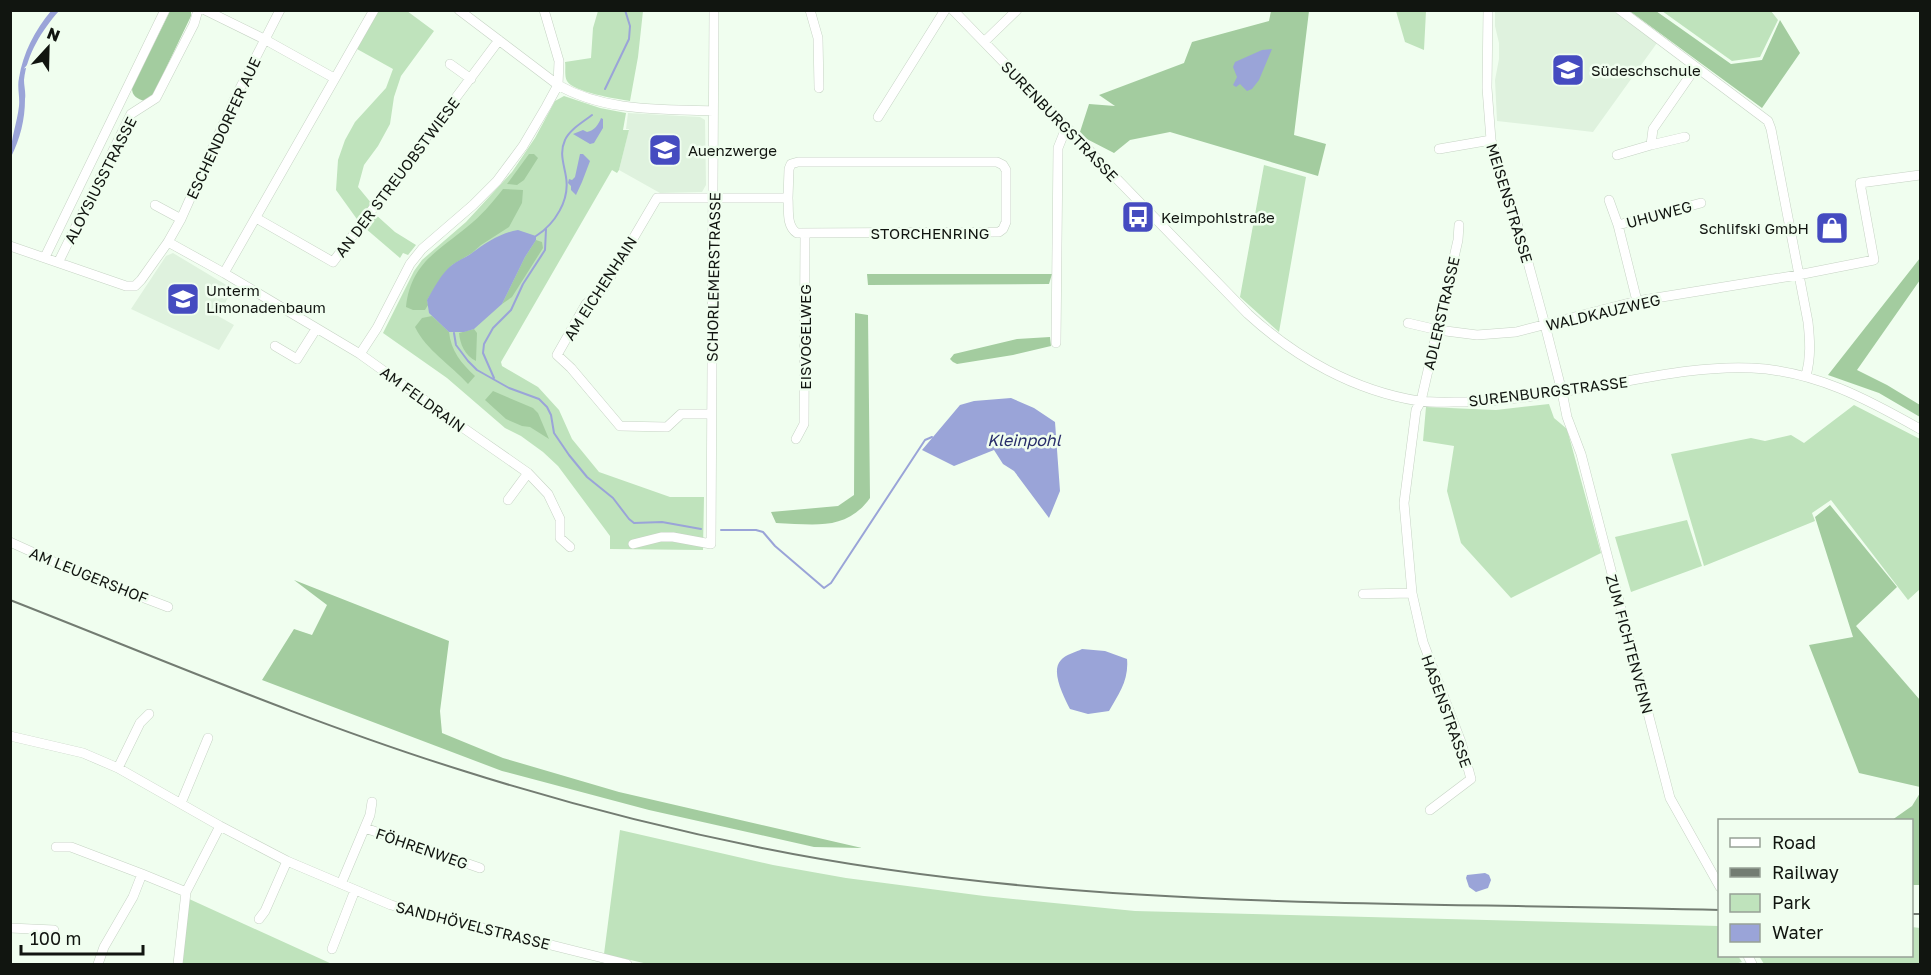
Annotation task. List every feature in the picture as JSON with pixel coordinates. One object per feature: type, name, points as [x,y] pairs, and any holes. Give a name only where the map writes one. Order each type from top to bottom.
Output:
[{"type":"street","name":"ALOYSIUSSTRASSE","points":[[45,257],[165,10]]},
{"type":"street","name":"ALOYSIUSSTRASSE","points":[[58,261],[131,114],[156,98],[194,24],[198,10]]},
{"type":"street","name":"ESCHENDORFER AUE","points":[[205,10],[264,39]]},
{"type":"street","name":"ESCHENDORFER AUE","points":[[58,261],[126,286],[135,286],[141,280],[168,243],[181,219],[234,100],[280,10]]},
{"type":"street","points":[[224,273],[374,10]]},
{"type":"street","points":[[459,10],[570,92],[623,107],[713,111]]},
{"type":"street","points":[[360,354],[410,264],[422,249],[497,181],[523,146],[558,85],[559,61],[544,10]]},
{"type":"street","name":"SCHORLEMERSTRASSE","points":[[633,544],[662,537],[673,537],[711,544],[714,10]]},
{"type":"street","points":[[810,10],[819,38],[819,88]]},
{"type":"street","points":[[878,117],[945,10]]},
{"type":"street","name":"SURENBURGSTRASSE","points":[[953,10],[1268,332],[1306,359],[1335,375],[1389,394],[1421,401],[1491,401],[1562,392],[1706,368],[1753,368],[1785,371],[1836,386],[1920,429]]},
{"type":"street","points":[[984,42],[1017,10]]},
{"type":"street","name":"MEISENSTRASSE","points":[[1488,10],[1487,88],[1491,140],[1514,212],[1562,392]]},
{"type":"street","points":[[1620,10],[1768,121],[1811,343],[1810,362],[1806,376]]},
{"type":"street","points":[[264,39],[334,78]]},
{"type":"street","name":"AN DER STREUOBSTWIESE","points":[[256,218],[333,262],[499,40]]},
{"type":"street","points":[[450,64],[471,79]]},
{"type":"street","points":[[1651,145],[1653,129],[1695,67]]},
{"type":"street","points":[[1056,343],[1058,148],[1066,128]]},
{"type":"street","points":[[1617,155],[1685,137]]},
{"type":"street","points":[[1438,149],[1491,140]]},
{"type":"street","name":"STORCHENRING","points":[[798,162],[997,162],[1006,170],[1006,222],[1004,229],[999,232],[797,233],[789,225],[788,198],[789,169],[791,164],[798,162]]},
{"type":"street","name":"WALDKAUZWEG","points":[[1408,323],[1437,330],[1477,335],[1516,332],[1637,301],[1798,275],[1874,260],[1860,183],[1920,175]]},
{"type":"street","name":"AM EICHENHAIN","points":[[711,414],[681,414],[667,427],[620,426],[571,368],[557,356],[586,304],[604,288],[657,198],[714,198]]},
{"type":"street","points":[[714,198],[788,198]]},
{"type":"street","name":"UHUWEG","points":[[1609,200],[1618,225],[1637,301]]},
{"type":"street","name":"UHUWEG","points":[[1618,225],[1701,203]]},
{"type":"street","name":"ESCHENDORFER AUE","points":[[155,205],[181,219]]},
{"type":"street","name":"ADLERSTRASSE","points":[[1421,401],[1458,240],[1459,225]]},
{"type":"street","name":"EISVOGELWEG","points":[[796,439],[804,424],[805,233]]},
{"type":"street","name":"AM FELDRAIN","points":[[168,243],[224,273],[360,354],[528,473],[548,494],[560,519],[560,538],[570,547]]},
{"type":"street","points":[[10,246],[58,261]]},
{"type":"street","points":[[275,346],[297,359],[316,329]]},
{"type":"street","name":"ZUM FICHTENVENN","points":[[1562,392],[1567,417],[1581,454],[1670,798],[1718,885]]},
{"type":"street","name":"HASENSTRASSE","points":[[1421,401],[1416,410],[1404,503],[1412,593],[1422,642],[1461,742],[1472,779],[1430,810]]},
{"type":"street","points":[[508,500],[528,473]]},
{"type":"street","name":"AM LEUGERSHOF","points":[[10,542],[75,571],[168,607]]},
{"type":"street","points":[[1363,594],[1412,593]]},
{"type":"street","points":[[118,768],[140,723],[148,714]]},
{"type":"street","name":"SANDHÖVELSTRASSE","points":[[10,736],[83,753],[118,768],[287,861],[392,905],[627,964]]},
{"type":"street","points":[[181,803],[208,738]]},
{"type":"street","name":"FÖHRENWEG","points":[[341,884],[365,828],[372,802]]},
{"type":"street","points":[[178,964],[186,892],[220,826]]},
{"type":"street","name":"FÖHRENWEG","points":[[365,828],[480,868]]},
{"type":"street","points":[[57,847],[71,847],[186,892]]},
{"type":"street","points":[[259,919],[265,911],[287,861]]},
{"type":"street","points":[[98,964],[104,946],[133,897],[141,874]]},
{"type":"street","points":[[332,949],[355,890]]},
{"type":"street","points":[[10,928],[54,930]]},
{"type":"shaded area","name":"Südeschschule","points":[[1495,11],[1613,11],[1657,43],[1593,132],[1497,121],[1495,80],[1499,43],[1495,26]]},
{"type":"shaded area","name":"Auenzwerge","points":[[628,113],[700,117],[705,120],[706,185],[702,192],[660,193],[619,170],[629,129],[626,129]]},
{"type":"shaded area","name":"Unterm Limonadenbaum","points":[[173,253],[233,289],[220,312],[213,308],[211,312],[234,325],[219,350],[131,309],[166,256]]},
{"type":"green space","points":[[170,11],[191,11],[191,16],[154,93],[145,101],[134,95],[132,88]]},
{"type":"green space","points":[[378,11],[407,11],[434,31],[401,76],[394,97],[390,124],[364,165],[358,187],[372,204],[359,222],[336,190],[338,160],[355,122],[386,88],[393,69],[357,49]]},
{"type":"green space","points":[[598,11],[643,11],[630,101],[586,92],[571,85],[566,79],[565,62],[591,58],[593,28]]},
{"type":"green space","points":[[1271,11],[1309,11],[1294,135],[1326,144],[1318,176],[1170,132],[1130,140],[1114,153],[1079,135],[1089,104],[1115,106],[1099,95],[1184,63],[1192,42],[1269,21]]},
{"type":"green space","points":[[1396,11],[1426,11],[1424,50],[1405,42]]},
{"type":"green space","points":[[1632,11],[1656,11],[1731,64],[1762,60],[1780,20],[1800,53],[1762,108]]},
{"type":"green space","points":[[1662,11],[1771,11],[1778,20],[1760,57],[1732,61]]},
{"type":"green space","points":[[564,96],[600,108],[626,113],[623,130],[629,130],[619,170],[617,173],[612,170],[501,362],[502,366],[538,387],[559,410],[572,439],[599,472],[670,497],[704,497],[703,550],[610,549],[610,536],[558,466],[521,436],[505,428],[447,378],[383,333],[414,271],[422,260],[466,222],[512,172],[535,138],[555,101]]},
{"type":"green space","points":[[529,154],[534,154],[538,158],[524,180],[517,185],[507,184]]},
{"type":"green space","points":[[1264,165],[1306,177],[1279,332],[1240,297]]},
{"type":"green space","points":[[503,189],[523,190],[522,203],[509,227],[452,265],[427,300],[428,305],[425,310],[413,310],[406,307],[413,279],[427,260],[477,218]]},
{"type":"green space","points":[[375,214],[395,232],[416,245],[408,255],[403,253],[400,258],[365,228]]},
{"type":"green space","points":[[536,240],[542,242],[543,248],[512,297],[502,304],[525,257]]},
{"type":"green space","points":[[1920,258],[1920,280],[1857,370],[1920,405],[1920,417],[1879,393],[1828,375]]},
{"type":"green space","points":[[867,274],[1052,274],[1049,284],[868,285]]},
{"type":"green space","points":[[855,313],[868,315],[870,498],[861,509],[850,516],[828,524],[776,523],[771,512],[838,506],[854,495]]},
{"type":"green space","points":[[432,316],[449,332],[457,356],[475,376],[468,384],[432,350],[415,327],[422,318]]},
{"type":"green space","points":[[474,329],[477,333],[476,361],[464,349],[459,333]]},
{"type":"green space","points":[[1050,337],[1051,346],[1013,355],[957,364],[950,359],[954,354],[1017,339]]},
{"type":"green space","points":[[493,391],[533,408],[538,413],[549,439],[530,427],[506,419],[485,400]]},
{"type":"green space","points":[[1549,404],[1554,418],[1567,429],[1601,553],[1511,598],[1461,543],[1447,491],[1454,446],[1423,441],[1426,407],[1496,410]]},
{"type":"green space","points":[[1854,405],[1920,439],[1920,589],[1908,600],[1831,500],[1812,513],[1815,521],[1704,566],[1671,454],[1751,438],[1765,441],[1791,435],[1804,443]]},
{"type":"green space","points":[[1830,505],[1897,587],[1856,626],[1920,700],[1920,787],[1859,773],[1809,645],[1853,637],[1815,517]]},
{"type":"green space","points":[[1687,520],[1702,566],[1631,592],[1615,537]]},
{"type":"green space","points":[[294,580],[449,641],[440,711],[442,733],[503,758],[619,792],[862,848],[814,847],[649,810],[502,771],[262,680],[294,629],[312,635],[327,605]]},
{"type":"green space","points":[[1920,793],[1920,885],[1913,885],[1913,819],[1893,819],[1912,806]]},
{"type":"green space","points":[[620,830],[773,865],[846,878],[984,896],[1135,911],[1718,926],[1718,957],[1739,957],[1742,962],[1735,964],[648,964],[604,954]]},
{"type":"green space","points":[[187,898],[332,964],[180,964]]},
{"type":"green space","points":[[1913,927],[1920,928],[1920,964],[1764,964],[1760,957],[1913,957]]},
{"type":"water","points":[[51,11],[59,11],[36,43],[28,61],[24,80],[23,122],[11,157],[19,106],[18,81],[23,60],[30,42]]},
{"type":"water","points":[[1272,49],[1259,80],[1252,89],[1247,91],[1240,84],[1236,87],[1233,85],[1237,77],[1233,67],[1235,62],[1262,50]]},
{"type":"water","points":[[601,118],[603,128],[594,143],[590,144],[573,134],[583,130],[587,132],[592,130]]},
{"type":"water","points":[[580,154],[590,161],[576,195],[568,183],[569,179],[572,180],[575,177]]},
{"type":"water","points":[[518,230],[536,236],[536,240],[502,304],[474,329],[449,332],[429,313],[427,300],[438,281],[454,263],[505,233]]},
{"type":"water","name":"Kleinpohl","points":[[1011,398],[1034,408],[1055,422],[1060,491],[1049,518],[1014,471],[1003,464],[994,450],[954,466],[922,450],[960,405],[974,401]]},
{"type":"water","points":[[1082,649],[1105,651],[1127,659],[1125,680],[1109,711],[1088,714],[1070,709],[1065,698],[1057,677],[1058,665],[1065,657]]},
{"type":"water","points":[[1485,873],[1491,880],[1488,888],[1476,892],[1469,887],[1467,875]]},
{"type":"waterway","points":[[605,89],[629,39],[630,26],[625,10]]},
{"type":"waterway","points":[[536,236],[555,218],[566,194],[562,154],[565,140],[573,130],[592,115]]},
{"type":"waterway","points":[[494,378],[483,353],[484,344],[493,328],[511,310],[523,284],[545,250],[546,229]]},
{"type":"waterway","points":[[454,333],[456,345],[477,370],[509,388],[539,399],[547,407],[554,433],[569,455],[587,477],[613,498],[634,523],[662,522],[701,529]]},
{"type":"waterway","points":[[721,530],[763,532],[775,546],[824,588],[831,583],[925,440],[932,437]]},
{"type":"railway","points":[[10,600],[236,690],[406,752],[575,804],[762,848],[881,869],[1000,883],[1120,893],[1240,900],[1718,910]]},
{"type":"railway","points":[[1913,914],[1920,914]]},
{"type":"place","name":"Südeschschule","points":[[1568,70]]},
{"type":"place","name":"Auenzwerge","points":[[665,150]]},
{"type":"place","name":"Keimpohlstraße","points":[[1138,217]]},
{"type":"place","name":"Schlifski GmbH","points":[[1832,228]]},
{"type":"place","name":"Unterm Limonadenbaum","points":[[183,299]]}]
